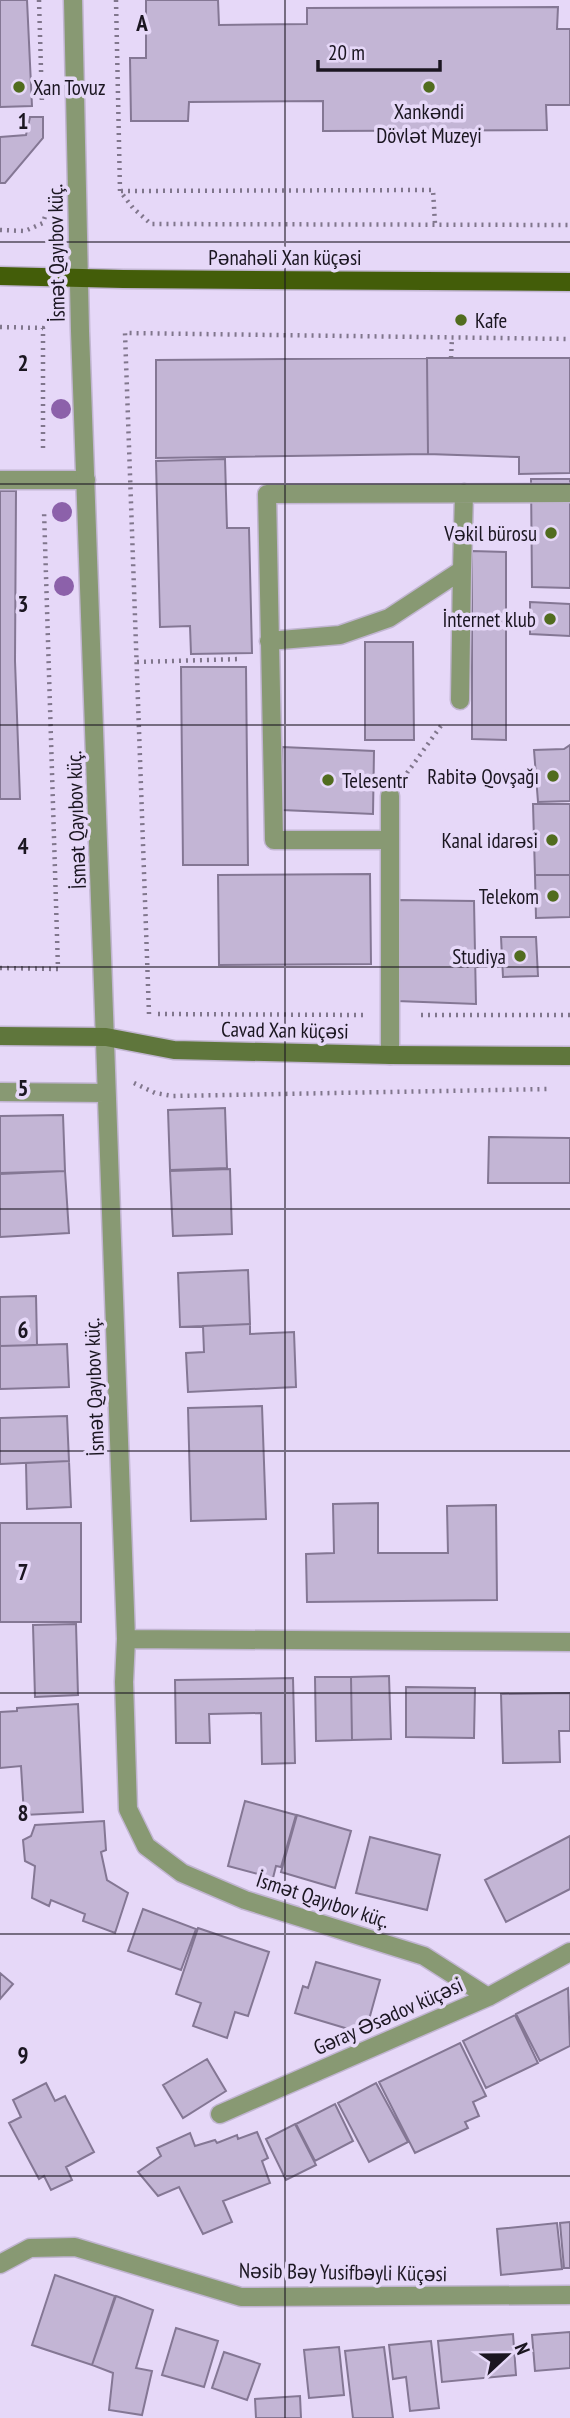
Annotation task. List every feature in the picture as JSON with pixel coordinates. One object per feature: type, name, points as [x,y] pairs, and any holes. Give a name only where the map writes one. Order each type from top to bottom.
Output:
[{"type":"main road","name":"Pənahəli Xan küçəsi","points":[[0,276],[570,282]]},
{"type":"street","name":"İsmət Qayıbov küç.","points":[[73,0],[79,278],[126,1639],[124,1682],[128,1809],[146,1846],[182,1872],[245,1900],[424,1956],[488,1997]]},
{"type":"street","points":[[0,480],[86,480]]},
{"type":"street","points":[[460,700],[464,493]]},
{"type":"street","points":[[390,840],[274,840],[267,494],[570,493]]},
{"type":"street","points":[[269,649],[340,635],[388,618],[462,570]]},
{"type":"street","points":[[390,796],[390,1055]]},
{"type":"street","name":"Cavad Xan küçəsi","points":[[0,1036],[106,1037],[174,1050],[570,1056]]},
{"type":"street","points":[[0,1092],[106,1093]]},
{"type":"street","points":[[126,1639],[570,1642]]},
{"type":"street","name":"Gəray Əsədov küçəsi","points":[[220,2114],[488,1997],[570,1952]]},
{"type":"street","name":"Nəsib Bəy Yusifbəyli Küçəsi","points":[[0,2264],[30,2248],[75,2247],[241,2297],[570,2295]]},
{"type":"path","points":[[38,0],[43,118]]},
{"type":"path","points":[[116,0],[120,191],[150,225],[570,225]]},
{"type":"path","points":[[120,191],[433,190],[435,224]]},
{"type":"path","points":[[0,230],[25,231],[43,223],[47,209]]},
{"type":"path","points":[[0,327],[43,328],[43,480],[58,969],[0,968]]},
{"type":"path","points":[[570,340],[125,333],[149,1014],[570,1015]]},
{"type":"path","points":[[451,358],[452,338]]},
{"type":"path","points":[[137,662],[269,649]]},
{"type":"path","points":[[390,796],[460,700]]},
{"type":"path","points":[[106,1070],[155,1093],[173,1096],[556,1089]]},
{"type":"building","points":[[0,0],[27,0],[32,106],[0,107]]},
{"type":"building","points":[[146,0],[218,0],[219,25],[307,24],[307,8],[558,7],[557,29],[570,29],[570,105],[546,105],[547,130],[323,131],[323,101],[189,102],[188,121],[131,121],[130,58],[146,58]]},
{"type":"building","points":[[30,117],[43,117],[43,138],[5,183],[0,183],[0,137],[26,135]]},
{"type":"building","points":[[427,358],[570,358],[570,473],[519,474],[519,457],[428,454]]},
{"type":"building","points":[[427,358],[428,454],[156,458],[156,360]]},
{"type":"building","points":[[225,459],[227,528],[249,528],[252,653],[191,654],[190,626],[160,627],[156,461]]},
{"type":"building","name":"Vəkil bürosu","points":[[531,479],[570,479],[570,588],[532,587]]},
{"type":"building","points":[[0,491],[16,491],[15,661],[20,799],[0,799]]},
{"type":"building","points":[[472,551],[506,552],[506,740],[472,739]]},
{"type":"building","name":"İnternet klub","points":[[530,602],[570,604],[570,636],[530,634]]},
{"type":"building","points":[[365,642],[413,642],[414,740],[365,740]]},
{"type":"building","points":[[181,667],[246,667],[248,865],[183,865]]},
{"type":"building","name":"Rabitə Qovşağı","points":[[570,745],[570,801],[538,802],[534,750],[564,749]]},
{"type":"building","name":"Telesentr","points":[[282,747],[374,751],[373,814],[282,810]]},
{"type":"building","name":"Kanal idarəsi","points":[[533,804],[570,804],[570,875],[535,875]]},
{"type":"building","points":[[370,874],[371,964],[219,965],[218,875]]},
{"type":"building","name":"Telekom","points":[[535,875],[570,875],[570,917],[536,918]]},
{"type":"building","points":[[399,900],[474,901],[476,1004],[397,1001]]},
{"type":"building","name":"Studiya","points":[[501,937],[536,937],[538,976],[503,977]]},
{"type":"building","points":[[225,1108],[227,1168],[170,1170],[168,1110]]},
{"type":"building","points":[[63,1115],[65,1171],[0,1173],[0,1116]]},
{"type":"building","points":[[489,1137],[570,1138],[570,1183],[488,1183]]},
{"type":"building","points":[[230,1169],[232,1234],[173,1236],[170,1171]]},
{"type":"building","points":[[65,1171],[69,1233],[0,1237],[0,1174]]},
{"type":"building","points":[[248,1270],[250,1324],[180,1327],[178,1273]]},
{"type":"building","points":[[36,1296],[37,1345],[0,1346],[0,1297]]},
{"type":"building","points":[[250,1324],[250,1334],[294,1332],[296,1387],[188,1392],[186,1353],[204,1352],[203,1326]]},
{"type":"building","points":[[67,1344],[69,1387],[0,1389],[0,1346]]},
{"type":"building","points":[[262,1406],[266,1519],[191,1521],[188,1408]]},
{"type":"building","points":[[67,1416],[69,1461],[0,1464],[0,1418]]},
{"type":"building","points":[[69,1461],[71,1507],[27,1509],[26,1463]]},
{"type":"building","points":[[378,1503],[378,1553],[448,1553],[447,1506],[496,1505],[497,1600],[307,1602],[306,1554],[334,1553],[333,1504]]},
{"type":"building","points":[[0,1523],[81,1523],[81,1622],[0,1622]]},
{"type":"building","points":[[76,1624],[78,1695],[35,1697],[33,1625]]},
{"type":"building","points":[[389,1676],[391,1739],[352,1740],[351,1677]]},
{"type":"building","points":[[315,1677],[351,1677],[352,1740],[316,1741]]},
{"type":"building","points":[[293,1678],[295,1763],[262,1764],[261,1713],[209,1714],[210,1743],[176,1743],[175,1680]]},
{"type":"building","points":[[406,1687],[475,1688],[474,1738],[406,1737]]},
{"type":"building","points":[[570,1693],[570,1731],[559,1731],[560,1762],[503,1763],[501,1694]]},
{"type":"building","points":[[78,1704],[83,1812],[24,1815],[21,1766],[0,1768],[0,1712],[17,1711],[17,1708]]},
{"type":"building","points":[[245,1801],[296,1815],[281,1867],[276,1866],[273,1878],[228,1866]]},
{"type":"building","points":[[297,1815],[351,1831],[335,1888],[281,1872]]},
{"type":"building","points":[[104,1821],[106,1850],[101,1852],[107,1880],[128,1893],[115,1933],[83,1921],[85,1914],[51,1900],[49,1906],[32,1898],[35,1866],[25,1861],[23,1840],[31,1836],[35,1825]]},
{"type":"building","points":[[570,1836],[570,1889],[506,1922],[485,1880]]},
{"type":"building","points":[[370,1837],[440,1855],[427,1910],[356,1893]]},
{"type":"building","points":[[143,1909],[196,1929],[181,1970],[128,1951]]},
{"type":"building","points":[[198,1928],[269,1952],[248,2016],[235,2012],[227,2038],[193,2026],[201,2003],[176,1994]]},
{"type":"building","points":[[316,1962],[380,1980],[365,2034],[295,2013],[303,1986],[308,1988]]},
{"type":"building","points":[[0,1973],[13,1984],[0,1999]]},
{"type":"building","points":[[568,1988],[570,2046],[540,2061],[516,2014]]},
{"type":"building","points":[[515,2015],[538,2063],[486,2088],[463,2041]]},
{"type":"building","points":[[460,2043],[486,2096],[473,2102],[479,2116],[465,2122],[468,2128],[415,2153],[379,2082]]},
{"type":"building","points":[[207,2059],[226,2091],[183,2118],[163,2085]]},
{"type":"building","points":[[46,2083],[55,2101],[65,2096],[94,2152],[66,2167],[72,2180],[51,2190],[44,2176],[39,2179],[9,2123],[21,2117],[13,2100]]},
{"type":"building","points":[[376,2083],[408,2142],[369,2162],[338,2103]]},
{"type":"building","points":[[335,2104],[353,2141],[315,2161],[296,2124]]},
{"type":"building","points":[[295,2124],[316,2165],[286,2180],[266,2139]]},
{"type":"building","points":[[257,2132],[268,2158],[262,2161],[270,2183],[223,2201],[232,2222],[203,2234],[179,2187],[158,2196],[138,2172],[161,2156],[157,2148],[190,2133],[195,2146],[215,2140],[217,2143],[237,2135],[238,2139]]},
{"type":"building","points":[[570,2222],[570,2268],[564,2268],[560,2223]]},
{"type":"building","points":[[557,2223],[562,2269],[501,2275],[497,2229]]},
{"type":"building","points":[[55,2275],[115,2296],[92,2365],[32,2345]]},
{"type":"building","points":[[116,2296],[153,2310],[136,2368],[152,2371],[142,2415],[109,2410],[113,2373],[92,2365]]},
{"type":"building","points":[[176,2328],[218,2341],[204,2387],[162,2375]]},
{"type":"building","points":[[570,2332],[570,2368],[535,2371],[532,2335]]},
{"type":"building","points":[[513,2334],[516,2375],[442,2382],[438,2341]]},
{"type":"building","points":[[431,2341],[439,2408],[410,2411],[406,2377],[393,2379],[389,2345]]},
{"type":"building","points":[[339,2347],[344,2395],[309,2398],[304,2350]]},
{"type":"building","points":[[384,2347],[393,2418],[353,2418],[345,2351]]},
{"type":"building","points":[[224,2352],[260,2364],[247,2400],[212,2388]]},
{"type":"building","points":[[300,2396],[301,2418],[256,2418],[255,2399]]},
{"type":"place","name":"Xan Tovuz","points":[[19,87]]},
{"type":"place","name":"Xankəndi Dövlət Muzeyi","points":[[429,87]]},
{"type":"place","name":"Kafe","points":[[461,320]]},
{"type":"place","name":"Vəkil bürosu","points":[[551,533]]},
{"type":"place","name":"İnternet klub","points":[[550,619]]},
{"type":"place","name":"Rabitə Qovşağı","points":[[553,776]]},
{"type":"place","name":"Telesentr","points":[[328,780]]},
{"type":"place","name":"Kanal idarəsi","points":[[552,840]]},
{"type":"place","name":"Telekom","points":[[553,896]]},
{"type":"place","name":"Studiya","points":[[520,956]]}]
